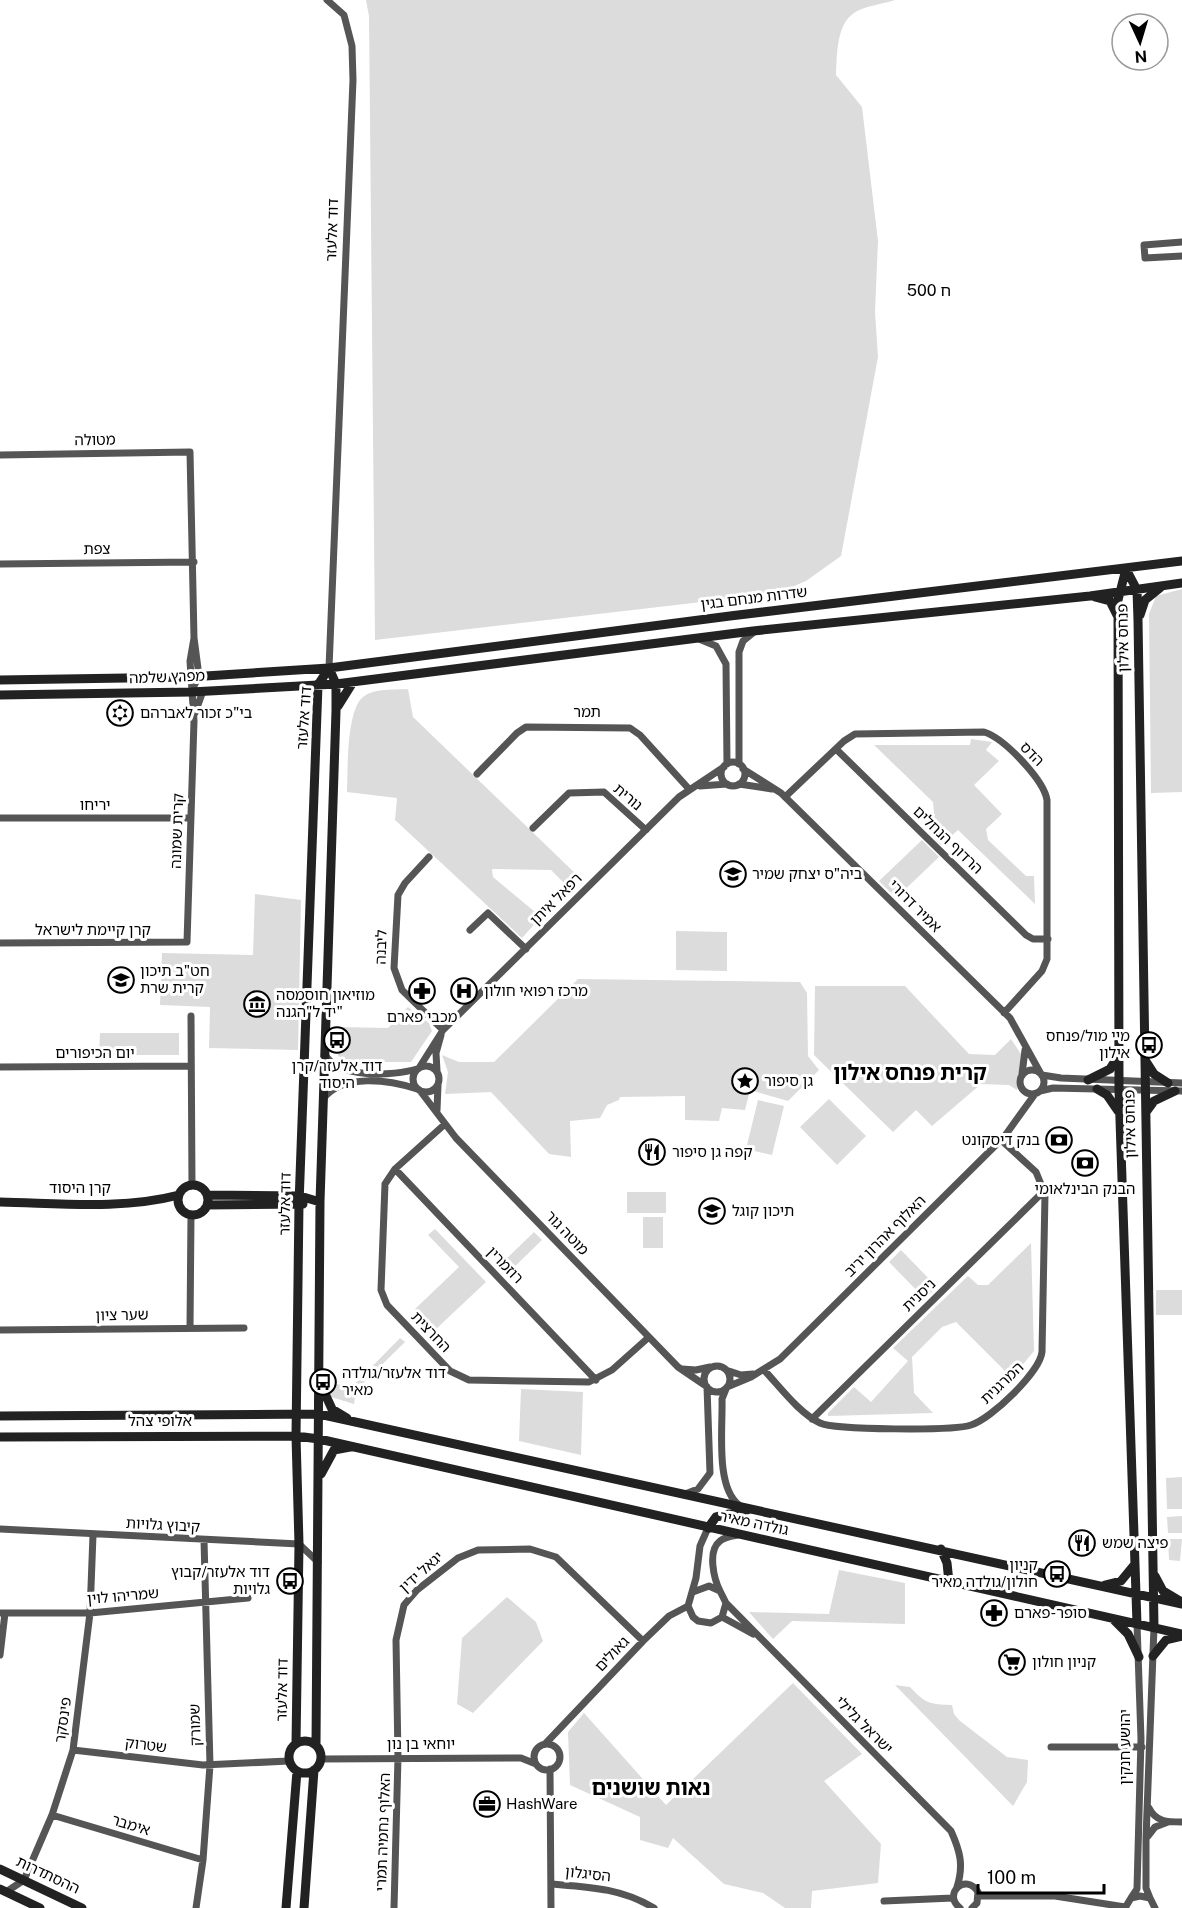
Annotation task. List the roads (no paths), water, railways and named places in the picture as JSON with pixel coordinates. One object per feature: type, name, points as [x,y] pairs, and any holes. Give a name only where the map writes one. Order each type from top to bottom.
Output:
[{"type":"street","name":"דוד אלעזר","points":[[321,1759],[316,1745],[320,1202],[336,711],[336,684],[329,668],[353,80],[352,46],[344,15],[327,0]]},
{"type":"street","points":[[1182,242],[1144,244],[1145,258],[1182,256]]},
{"type":"street","name":"מטולה","points":[[0,455],[190,452],[194,562]]},
{"type":"street","name":"שדרות מנחם בגין","points":[[329,668],[1182,561]]},
{"type":"street","points":[[191,692],[195,676],[194,562]]},
{"type":"street","name":"צפת","points":[[0,564],[194,562]]},
{"type":"street","name":"פנחס אילון","points":[[1126,569],[1137,590],[1138,620],[1154,1627]]},
{"type":"street","name":"פנחס אילון","points":[[1126,569],[1120,592],[1119,1085],[1136,1594]]},
{"type":"street","points":[[336,684],[756,631],[1090,596],[1182,583]]},
{"type":"street","points":[[1138,620],[1145,600],[1161,586]]},
{"type":"street","points":[[1090,596],[1110,601],[1120,622]]},
{"type":"street","points":[[739,784],[744,777],[741,767],[739,652],[745,638],[756,631]]},
{"type":"street","points":[[694,639],[705,640],[716,646],[726,664],[725,766],[722,777],[726,784]]},
{"type":"street","name":"דוד אלעזר","points":[[289,1761],[290,1751],[296,1743],[299,1544],[296,1436],[300,1200],[318,685],[329,668]]},
{"type":"street","name":"מפרץ שלמה","points":[[0,680],[195,676],[329,668]]},
{"type":"street","points":[[336,711],[341,698],[353,682]]},
{"type":"street","name":"מפרץ שלמה","points":[[0,695],[191,692],[336,684]]},
{"type":"street","name":"קרית שמונה","points":[[194,721],[203,691]]},
{"type":"street","name":"קרית שמונה","points":[[187,942],[194,721],[191,692]]},
{"type":"street","name":"תמר","points":[[477,774],[515,735],[526,728],[619,726],[639,733],[689,789]]},
{"type":"street","name":"הדס","points":[[783,795],[851,736],[863,733],[977,731],[996,737],[1039,779],[1045,791],[1048,939],[1045,967],[1005,1013]]},
{"type":"street","name":"הרדוף הנחלים","points":[[836,749],[1026,935],[1033,939],[1048,939]]},
{"type":"street","points":[[725,766],[741,767]]},
{"type":"street","name":"רפאל איתן","points":[[418,1069],[443,1030],[689,789],[725,766]]},
{"type":"street","name":"אמיר דרורי","points":[[741,767],[783,795],[1005,1013],[1016,1027],[1042,1074]]},
{"type":"street","points":[[689,789],[726,784],[759,785],[783,795]]},
{"type":"street","name":"נורית","points":[[532,828],[570,793],[604,792],[646,830]]},
{"type":"street","name":"יריחו","points":[[0,818],[191,818]]},
{"type":"street","name":"ליבנה","points":[[429,857],[405,883],[398,895],[393,967],[402,990],[443,1030]]},
{"type":"street","points":[[470,930],[488,913],[526,949]]},
{"type":"street","name":"קרן קיימת לישראל","points":[[0,943],[187,942]]},
{"type":"street","points":[[190,1016],[192,1185]]},
{"type":"street","points":[[439,1115],[436,1099],[438,1085],[436,1053],[443,1030]]},
{"type":"street","points":[[1020,1113],[1025,1044]]},
{"type":"street","points":[[1088,1080],[1110,1069],[1119,1052]]},
{"type":"street","points":[[324,1053],[338,1066],[356,1072],[397,1073],[429,1067],[437,1073]]},
{"type":"street","points":[[1144,1055],[1154,1074],[1180,1088]]},
{"type":"street","name":"יום הכיפורים","points":[[0,1067],[191,1066]]},
{"type":"street","points":[[418,1069],[413,1078],[419,1090]]},
{"type":"street","points":[[1021,1075],[1031,1069],[1042,1074],[1119,1085],[1180,1088]]},
{"type":"street","points":[[1037,1092],[1044,1083],[1042,1074]]},
{"type":"street","points":[[323,1099],[334,1089],[348,1083],[392,1083],[431,1092],[438,1085]]},
{"type":"street","points":[[1144,1086],[1168,1083]]},
{"type":"street","points":[[1021,1088],[1027,1093],[1053,1088],[1097,1089],[1119,1085]]},
{"type":"street","points":[[1145,1114],[1154,1101],[1180,1088]]},
{"type":"street","points":[[1097,1089],[1113,1102],[1120,1116]]},
{"type":"street","name":"מוטה גור","points":[[419,1090],[445,1124],[678,1367],[706,1386]]},
{"type":"street","name":"האלוף אהרון יריב","points":[[727,1388],[762,1371],[780,1359],[1001,1140],[1037,1092]]},
{"type":"street","name":"החרצית","points":[[445,1124],[387,1179],[384,1191],[381,1290],[388,1307],[450,1371],[462,1378],[576,1383],[596,1380]]},
{"type":"street","points":[[1001,1140],[1033,1169],[1045,1190]]},
{"type":"street","name":"רוזמרין","points":[[395,1169],[596,1380]]},
{"type":"street","points":[[192,1185],[201,1188],[207,1200],[201,1212],[191,1215],[183,1211],[179,1200],[184,1188],[192,1185]]},
{"type":"street","name":"ניסנית","points":[[812,1419],[1045,1190]]},
{"type":"street","name":"המרגנית","points":[[762,1371],[812,1419],[834,1427],[964,1427],[989,1415],[1039,1365],[1042,1352],[1045,1190]]},
{"type":"street","name":"קרן היסוד","points":[[0,1202],[94,1203],[179,1200]]},
{"type":"street","points":[[207,1200],[320,1202]]},
{"type":"street","points":[[190,1328],[191,1215]]},
{"type":"street","name":"שער ציון","points":[[0,1330],[244,1328]]},
{"type":"street","points":[[596,1380],[612,1370],[649,1337]]},
{"type":"street","points":[[684,1494],[698,1489],[710,1473],[705,1373],[712,1366]]},
{"type":"street","points":[[678,1367],[693,1371],[721,1366],[741,1375],[762,1371]]},
{"type":"street","points":[[727,1370],[730,1380],[722,1399],[724,1478],[729,1495],[748,1508]]},
{"type":"street","points":[[319,1381],[332,1409],[357,1424]]},
{"type":"street","points":[[706,1386],[716,1392],[727,1388]]},
{"type":"street","name":"אלופי צהל","points":[[0,1416],[319,1414]]},
{"type":"street","name":"גולדה מאיר","points":[[319,1414],[1182,1603]]},
{"type":"street","name":"אלופי צהל","points":[[0,1437],[296,1436],[319,1439]]},
{"type":"street","name":"גולדה מאיר","points":[[319,1439],[1182,1635]]},
{"type":"street","points":[[319,1482],[325,1462],[334,1450],[356,1446]]},
{"type":"street","points":[[700,1545],[716,1517],[748,1508]]},
{"type":"street","points":[[691,1524],[700,1532],[700,1545],[693,1592],[688,1605],[693,1617],[704,1623],[711,1623],[722,1617],[726,1603],[714,1577],[714,1548],[720,1540],[740,1534]]},
{"type":"street","name":"קיבוץ גלויות","points":[[0,1529],[299,1544]]},
{"type":"street","name":"פינסקר","points":[[24,1880],[52,1815],[73,1750],[90,1613],[93,1535]]},
{"type":"street","name":"שמורק","points":[[196,1908],[203,1860],[210,1765],[204,1540]]},
{"type":"street","points":[[299,1544],[318,1562]]},
{"type":"street","name":"יגאל ידין","points":[[398,1757],[396,1640],[404,1605],[417,1590],[458,1558],[478,1550],[509,1548],[530,1549],[556,1557],[643,1641]]},
{"type":"street","points":[[941,1549],[947,1563],[949,1582]]},
{"type":"street","points":[[1096,1585],[1121,1581],[1135,1564]]},
{"type":"street","points":[[1152,1564],[1157,1582],[1163,1591],[1182,1603]]},
{"type":"street","points":[[693,1592],[709,1586],[720,1591]]},
{"type":"street","name":"יהושע חנקין","points":[[1131,1898],[1137,1888],[1140,1746],[1136,1594]]},
{"type":"street","name":"שמריהו לוין","points":[[2,1613],[90,1613],[248,1598]]},
{"type":"street","name":"ישראל גלילי","points":[[726,1603],[744,1618],[758,1638],[951,1831],[960,1853],[962,1872]]},
{"type":"street","name":"גאולים","points":[[546,1743],[643,1641],[669,1616],[688,1605]]},
{"type":"street","points":[[0,1655],[2,1613]]},
{"type":"street","name":"ישראל גלילי","points":[[722,1617],[758,1638]]},
{"type":"street","points":[[1110,1617],[1128,1634],[1139,1657]]},
{"type":"street","name":"יהושע חנקין","points":[[1154,1627],[1146,1888],[1155,1908]]},
{"type":"street","points":[[1153,1656],[1166,1640],[1182,1635]]},
{"type":"street","points":[[557,1749],[546,1743],[539,1746],[535,1751],[536,1764],[542,1769],[550,1769],[559,1761],[557,1749],[559,1727]]},
{"type":"street","name":"דוד אלעזר","points":[[296,1743],[306,1741],[316,1745]]},
{"type":"street","points":[[1051,1748],[1140,1746],[1148,1748],[1150,1754]]},
{"type":"street","name":"שטרוק","points":[[73,1750],[210,1765],[289,1761]]},
{"type":"street","name":"יוחאי בן נון","points":[[521,1758],[535,1751]]},
{"type":"street","name":"האלוף נחמיה תמרי","points":[[394,1908],[398,1757]]},
{"type":"street","name":"יוחאי בן נון","points":[[321,1759],[521,1758],[536,1764]]},
{"type":"street","points":[[304,1908],[314,1770],[321,1759]]},
{"type":"street","points":[[289,1761],[297,1771],[306,1773],[314,1770]]},
{"type":"street","points":[[550,1769],[551,1908]]},
{"type":"street","points":[[286,1908],[297,1771]]},
{"type":"street","points":[[1148,1805],[1154,1816],[1169,1822],[1182,1822]]},
{"type":"street","name":"אימבר","points":[[52,1815],[203,1860]]},
{"type":"street","points":[[1146,1838],[1153,1829],[1169,1822]]},
{"type":"street","name":"ההסתדרות","points":[[0,1869],[82,1908]]},
{"type":"street","points":[[962,1872],[979,1896]]},
{"type":"street","points":[[953,1898],[962,1872]]},
{"type":"street","points":[[3,1890],[24,1880]]},
{"type":"street","points":[[957,1887],[966,1883],[972,1885]]},
{"type":"street","name":"הסיגלון","points":[[551,1884],[615,1890],[637,1898],[654,1908]]},
{"type":"street","points":[[3,1890],[40,1908]]},
{"type":"street","points":[[979,1896],[1055,1896],[1125,1907],[1131,1898],[1140,1896],[1150,1898]]},
{"type":"street","points":[[972,1908],[979,1896]]},
{"type":"street","points":[[884,1901],[953,1898]]},
{"type":"street","points":[[953,1898],[960,1908]]},
{"type":"place","name":"בי\"כ זכור לאברהם","points":[[120,713]]},
{"type":"place","name":"ביה\"ס יצחק שמיר","points":[[733,874]]},
{"type":"place","name":"חט\"ב תיכון קרית שרת","points":[[121,980]]},
{"type":"place","name":"מכבי פארם","points":[[422,991]]},
{"type":"place","name":"מרכז רפואי חולון","points":[[464,991]]},
{"type":"place","name":"מוזיאון חוסמסה יד ל\"הגנה\"","points":[[257,1004]]},
{"type":"place","name":"דוד אלעזר/קרן היסוד","points":[[337,1040]]},
{"type":"place","name":"מיי מול/פנחס אילון","points":[[1149,1045]]},
{"type":"place","name":"גן סיפור","points":[[745,1081]]},
{"type":"place","name":"בנק דיסקונט","points":[[1059,1140]]},
{"type":"place","name":"קפה גן סיפור","points":[[652,1152]]},
{"type":"place","name":"הבנק הבינלאומי","points":[[1085,1163]]},
{"type":"place","name":"תיכון קוגל","points":[[712,1211]]},
{"type":"place","name":"דוד אלעזר/גולדה מאיר","points":[[323,1382]]},
{"type":"place","name":"פיצה שמש","points":[[1082,1543]]},
{"type":"place","name":"קניון חולון/גולדה מאיר","points":[[1057,1574]]},
{"type":"place","name":"דוד אלעזר/קבוץ גלויות","points":[[290,1581]]},
{"type":"place","name":"סופר-פארם","points":[[994,1613]]},
{"type":"place","name":"קניון חולון","points":[[1012,1662]]},
{"type":"place","name":"HashWare","points":[[487,1804]]},
{"type":"district","name":"ח 500","points":[[929,290]]},
{"type":"district","name":"קרית פנחס אילון","points":[[910,1073]]},
{"type":"district","name":"נאות שושנים","points":[[651,1788]]}]
